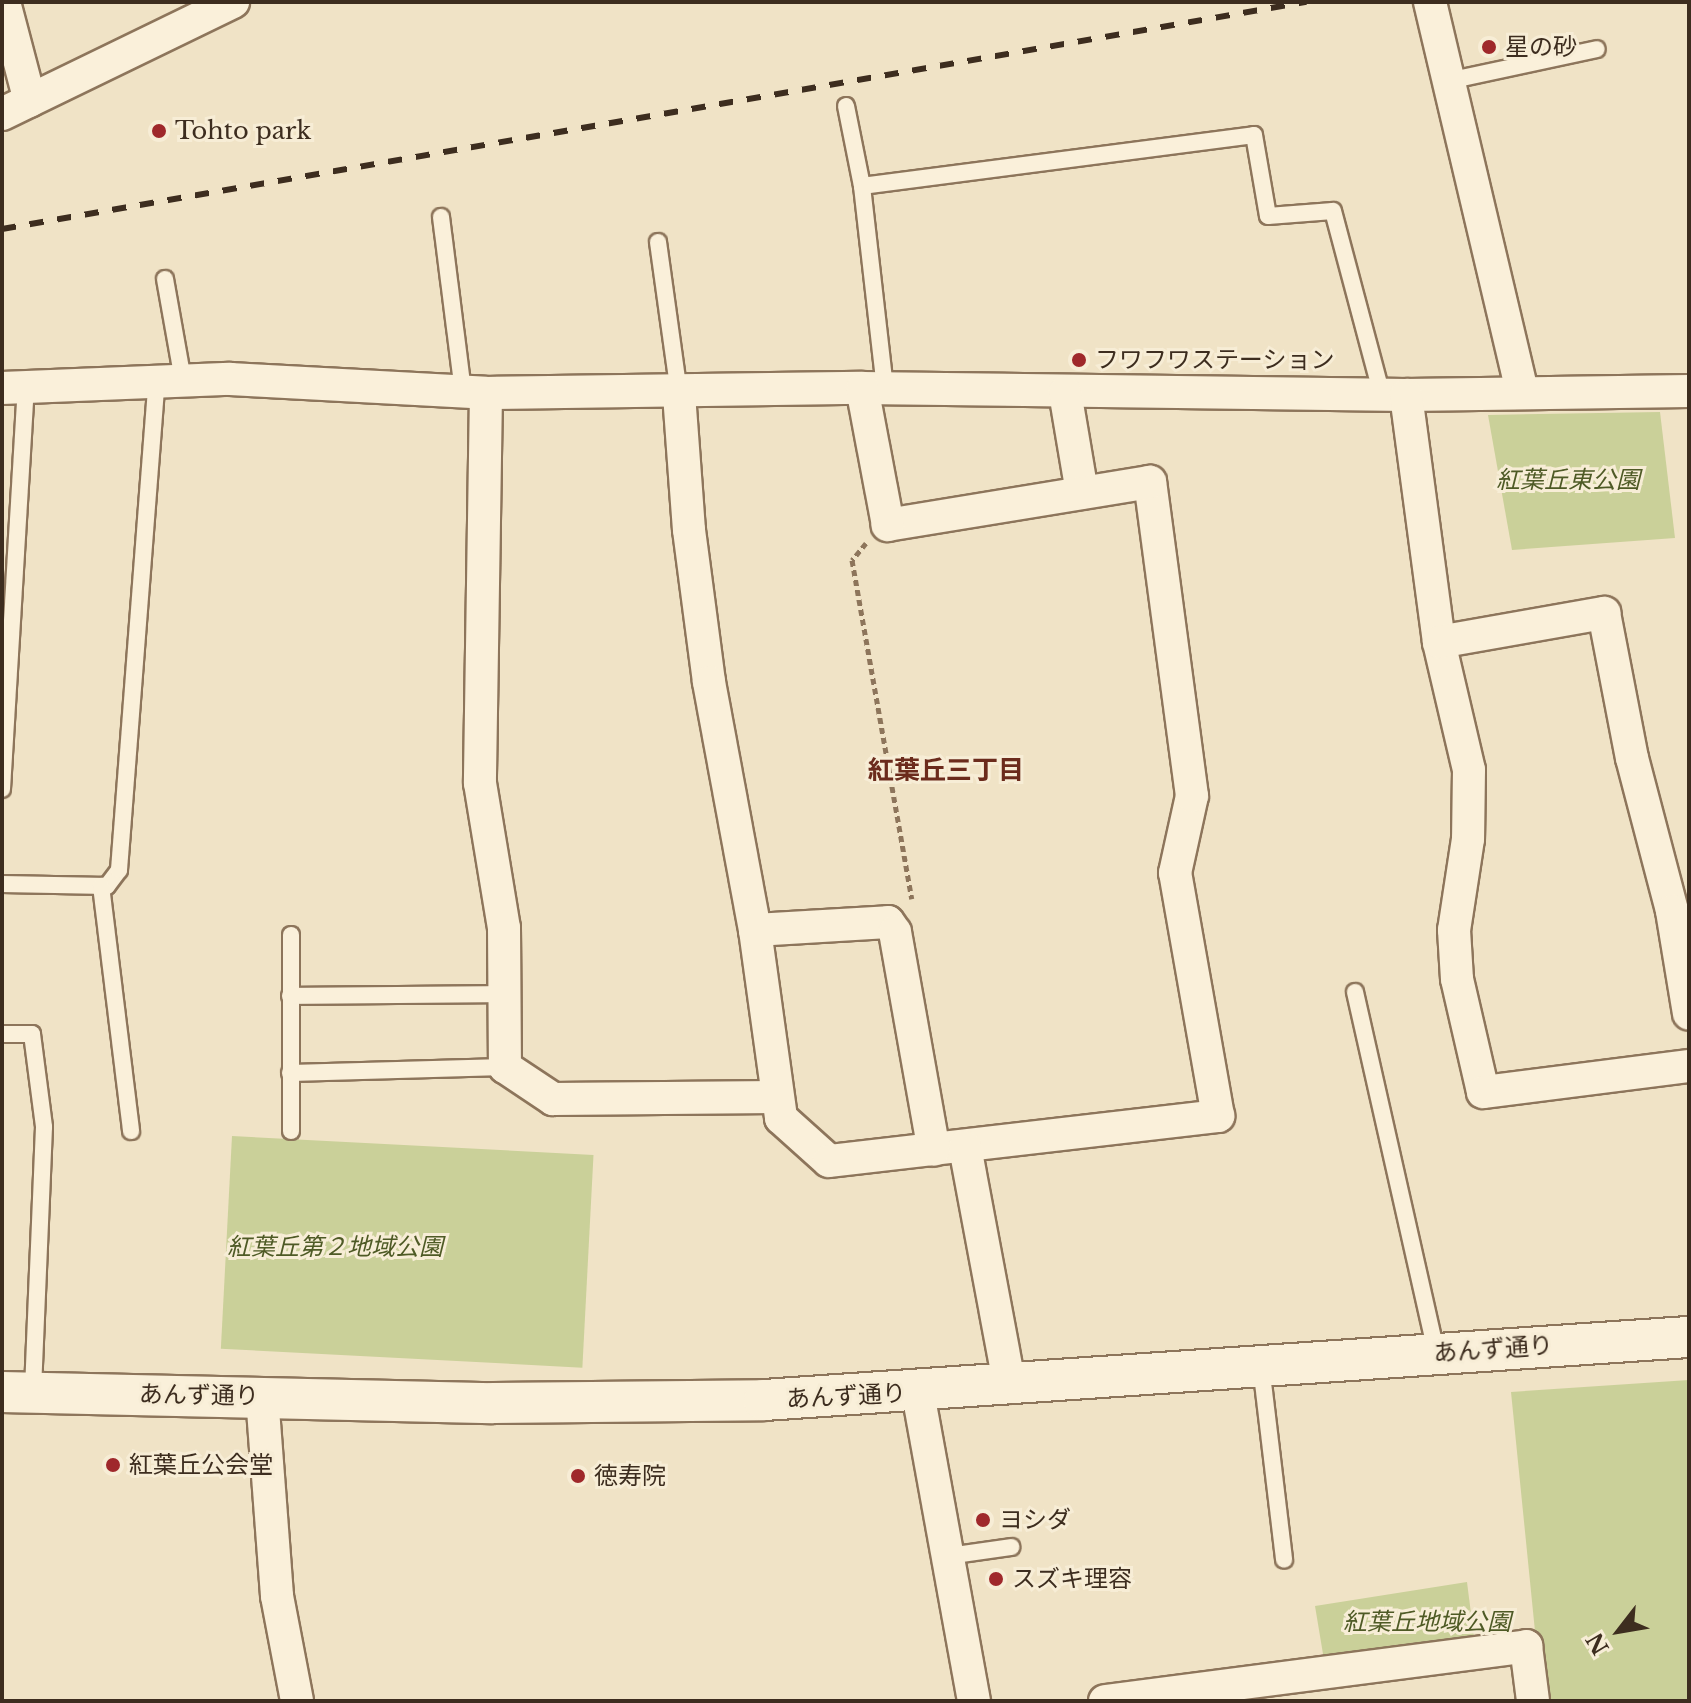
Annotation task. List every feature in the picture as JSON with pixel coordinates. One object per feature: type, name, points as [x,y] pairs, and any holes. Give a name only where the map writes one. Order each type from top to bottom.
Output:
[{"type":"street","points":[[4,2],[16,108],[233,2]]},
{"type":"street","points":[[1430,2],[1522,391]]},
{"type":"street","points":[[14,387],[170,380],[475,393],[679,394],[874,388],[1065,392],[1689,391]]},
{"type":"street","points":[[679,394],[689,530],[709,682],[755,930],[781,1118],[829,1161],[1218,1116],[1175,873],[1192,796],[1150,482],[888,525],[874,388]]},
{"type":"street","points":[[1065,392],[1082,493]]},
{"type":"street","points":[[475,393],[480,783],[504,928],[505,1067],[553,1099],[776,1097]]},
{"type":"street","points":[[1393,393],[1439,642],[1469,770],[1468,839],[1454,930],[1457,979],[1483,1092],[1689,1066]]},
{"type":"street","points":[[1439,642],[1604,613],[1632,758],[1672,911],[1689,1014]]},
{"type":"street","points":[[755,930],[888,922],[895,932],[934,1150]]},
{"type":"street","points":[[965,1147],[1010,1387]]},
{"type":"street","name":"あんず通り","points":[[18,1392],[609,1404],[918,1393],[1436,1352],[1689,1337]]},
{"type":"street","points":[[918,1393],[974,1701]]},
{"type":"street","points":[[262,1396],[277,1596],[297,1701]]},
{"type":"street","points":[[1105,1701],[1526,1646],[1533,1701]]},
{"type":"lane","points":[[1448,81],[1597,49]]},
{"type":"lane","points":[[846,106],[862,186],[874,388]]},
{"type":"lane","points":[[862,186],[1254,135],[1268,216],[1333,211],[1393,393]]},
{"type":"lane","points":[[441,217],[475,393]]},
{"type":"lane","points":[[658,242],[679,394]]},
{"type":"lane","points":[[2,884],[107,886],[119,870],[170,380],[165,279]]},
{"type":"lane","points":[[2,789],[14,387]]},
{"type":"lane","points":[[101,886],[131,1131]]},
{"type":"lane","points":[[291,935],[291,1131]]},
{"type":"lane","points":[[1355,992],[1436,1352]]},
{"type":"lane","points":[[290,996],[505,994]]},
{"type":"lane","points":[[2,1034],[32,1034],[44,1127],[18,1392]]},
{"type":"lane","points":[[290,1073],[505,1067]]},
{"type":"lane","points":[[1261,1366],[1284,1560]]},
{"type":"lane","points":[[948,1556],[1011,1547]]},
{"type":"path","points":[[888,525],[852,560],[913,903],[912,915],[895,932]]},
{"type":"green space","name":"紅葉丘東公園","points":[[1660,412],[1675,538],[1512,550],[1488,415]]},
{"type":"green space","name":"紅葉丘第２地域公園","points":[[232,1136],[594,1155],[582,1368],[221,1349]]},
{"type":"green space","points":[[1689,1380],[1689,1701],[1542,1701],[1511,1392]]},
{"type":"green space","name":"紅葉丘地域公園","points":[[1467,1582],[1476,1653],[1324,1660],[1315,1606]]},
{"type":"railway","points":[[2,229],[1306,2]]},
{"type":"place","name":"星の砂","points":[[1489,47]]},
{"type":"place","name":"Tohto park","points":[[159,131]]},
{"type":"place","name":"フワフワステーション","points":[[1079,360]]},
{"type":"place","name":"紅葉丘公会堂","points":[[113,1465]]},
{"type":"place","name":"徳寿院","points":[[578,1476]]},
{"type":"place","name":"ヨシダ","points":[[983,1520]]},
{"type":"place","name":"スズキ理容","points":[[996,1579]]},
{"type":"district","name":"紅葉丘三丁目","points":[[946,771]]}]
